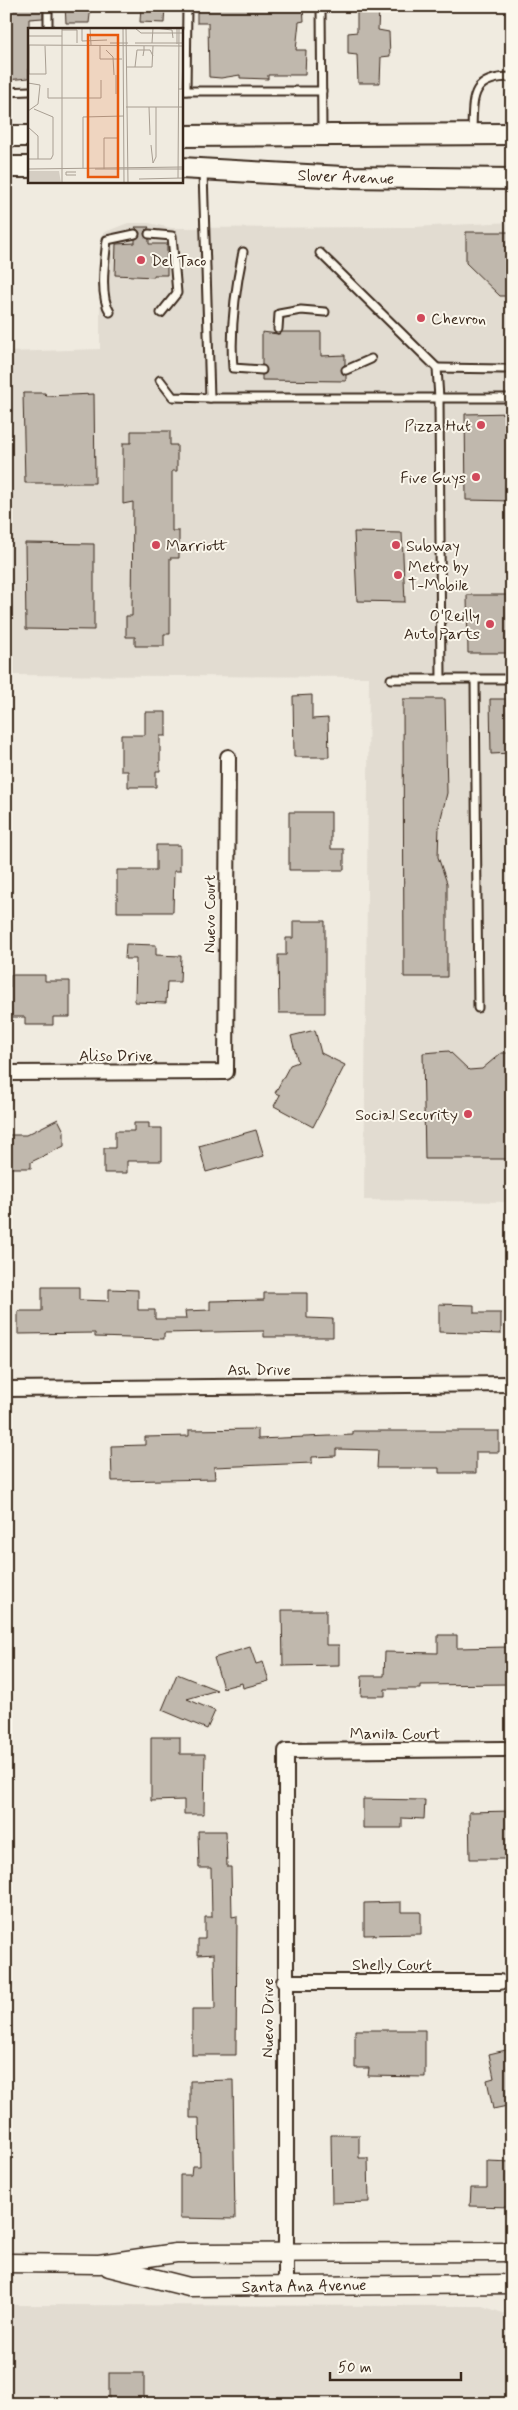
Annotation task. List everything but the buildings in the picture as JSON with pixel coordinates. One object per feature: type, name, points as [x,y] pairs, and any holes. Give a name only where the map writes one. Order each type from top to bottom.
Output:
[{"type":"main road","points":[[182,136],[512,134]]},
{"type":"main road","points":[[6,136],[28,136]]},
{"type":"main road","points":[[6,167],[28,167]]},
{"type":"main road","name":"Slover Avenue","points":[[182,168],[343,177],[512,179]]},
{"type":"street","name":"Nuevo Court","points":[[226,1072],[228,757]]},
{"type":"street","name":"Aliso Drive","points":[[6,1073],[226,1072]]},
{"type":"street","name":"Ash Drive","points":[[6,1389],[512,1384]]},
{"type":"street","name":"Manila Court","points":[[286,1751],[504,1749]]},
{"type":"street","name":"Nuevo Drive","points":[[286,1751],[284,1982],[286,2285]]},
{"type":"street","name":"Shelly Court","points":[[284,1982],[500,1982]]},
{"type":"street","name":"Santa Ana Avenue","points":[[6,2264],[99,2264],[176,2253],[512,2252]]},
{"type":"street","name":"Santa Ana Avenue","points":[[99,2264],[189,2287],[512,2284]]},
{"type":"lane","points":[[48,6],[48,28]]},
{"type":"lane","points":[[187,6],[184,91],[322,91]]},
{"type":"lane","points":[[322,6],[322,135]]},
{"type":"lane","points":[[472,134],[473,98],[477,89],[485,81],[494,78],[512,78]]},
{"type":"lane","points":[[6,92],[28,92]]},
{"type":"lane","points":[[203,169],[210,398]]},
{"type":"lane","points":[[110,312],[105,305],[104,268],[107,240],[135,234]]},
{"type":"lane","points":[[149,234],[172,236],[174,244],[177,293],[161,313]]},
{"type":"lane","points":[[243,252],[234,313],[233,368],[262,370]]},
{"type":"lane","points":[[320,253],[436,368],[439,398],[441,679]]},
{"type":"lane","points":[[278,329],[279,314],[301,310],[325,312]]},
{"type":"lane","points":[[346,370],[371,359]]},
{"type":"lane","points":[[436,368],[504,370]]},
{"type":"lane","points":[[160,380],[172,397],[512,398]]},
{"type":"lane","points":[[390,679],[512,679]]},
{"type":"lane","points":[[475,679],[478,1008]]},
{"type":"shaded area","points":[[512,222],[512,1202],[364,1200],[369,677],[6,675],[6,352],[100,349],[100,239],[105,232],[128,223],[149,223],[171,228],[413,227]]},
{"type":"shaded area","points":[[6,2305],[482,2306],[512,2316],[512,2404],[6,2404]]},
{"type":"place","name":"Del Taco","points":[[141,260]]},
{"type":"place","name":"Chevron","points":[[421,318]]},
{"type":"place","name":"Pizza Hut","points":[[481,425]]},
{"type":"place","name":"Five Guys","points":[[476,477]]},
{"type":"place","name":"Marriott","points":[[156,545]]},
{"type":"place","name":"Subway","points":[[396,545]]},
{"type":"place","name":"Metro by T-Mobile","points":[[398,575]]},
{"type":"place","name":"O'Reilly Auto Parts","points":[[490,624]]},
{"type":"place","name":"Social Security","points":[[468,1114]]}]
